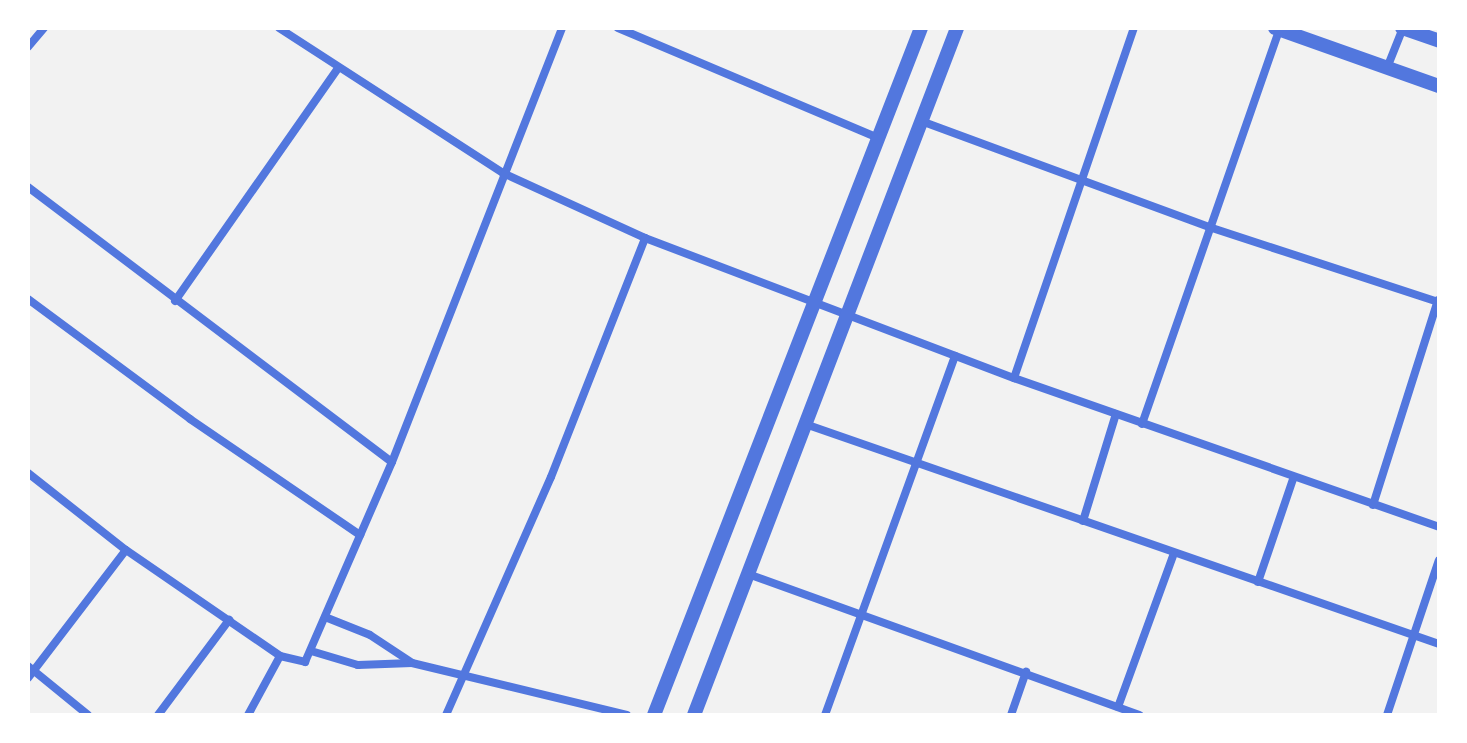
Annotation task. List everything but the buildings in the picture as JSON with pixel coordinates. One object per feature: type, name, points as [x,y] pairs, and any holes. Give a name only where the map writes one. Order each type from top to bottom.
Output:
[{"type":"street","points":[[28,47],[44,28]]},
{"type":"street","points":[[279,28],[503,173],[645,238],[843,316],[1293,479],[1439,527]]},
{"type":"street","points":[[28,473],[126,550],[280,656],[303,664],[392,462],[562,28]]},
{"type":"street","points":[[618,28],[876,137]]},
{"type":"street","points":[[654,715],[876,137],[921,28]]},
{"type":"street","points":[[694,715],[808,425],[843,316],[957,28]]},
{"type":"street","points":[[1014,378],[1134,28]]},
{"type":"street","points":[[1387,68],[1402,28],[1439,41]]},
{"type":"street","points":[[1142,424],[1277,29],[1439,86]]},
{"type":"street","points":[[175,301],[338,68]]},
{"type":"street","points":[[921,121],[1209,227],[1439,301],[1373,505]]},
{"type":"street","points":[[28,187],[392,462]]},
{"type":"street","points":[[446,715],[551,477],[645,238]]},
{"type":"street","points":[[28,299],[190,419],[360,535]]},
{"type":"street","points":[[825,715],[858,616],[955,356]]},
{"type":"street","points":[[1083,521],[1116,414]]},
{"type":"street","points":[[808,425],[1439,644]]},
{"type":"street","points":[[1258,582],[1293,479]]},
{"type":"street","points":[[88,715],[30,672],[126,550]]},
{"type":"street","points":[[1118,707],[1174,553]]},
{"type":"street","points":[[1387,715],[1439,560]]},
{"type":"street","points":[[748,574],[1139,715]]},
{"type":"street","points":[[325,617],[370,635],[412,663]]},
{"type":"street","points":[[158,715],[229,620]]},
{"type":"street","points":[[311,651],[358,665],[412,663],[627,715]]},
{"type":"street","points":[[248,715],[280,656]]},
{"type":"street","points":[[1011,715],[1026,672]]}]
